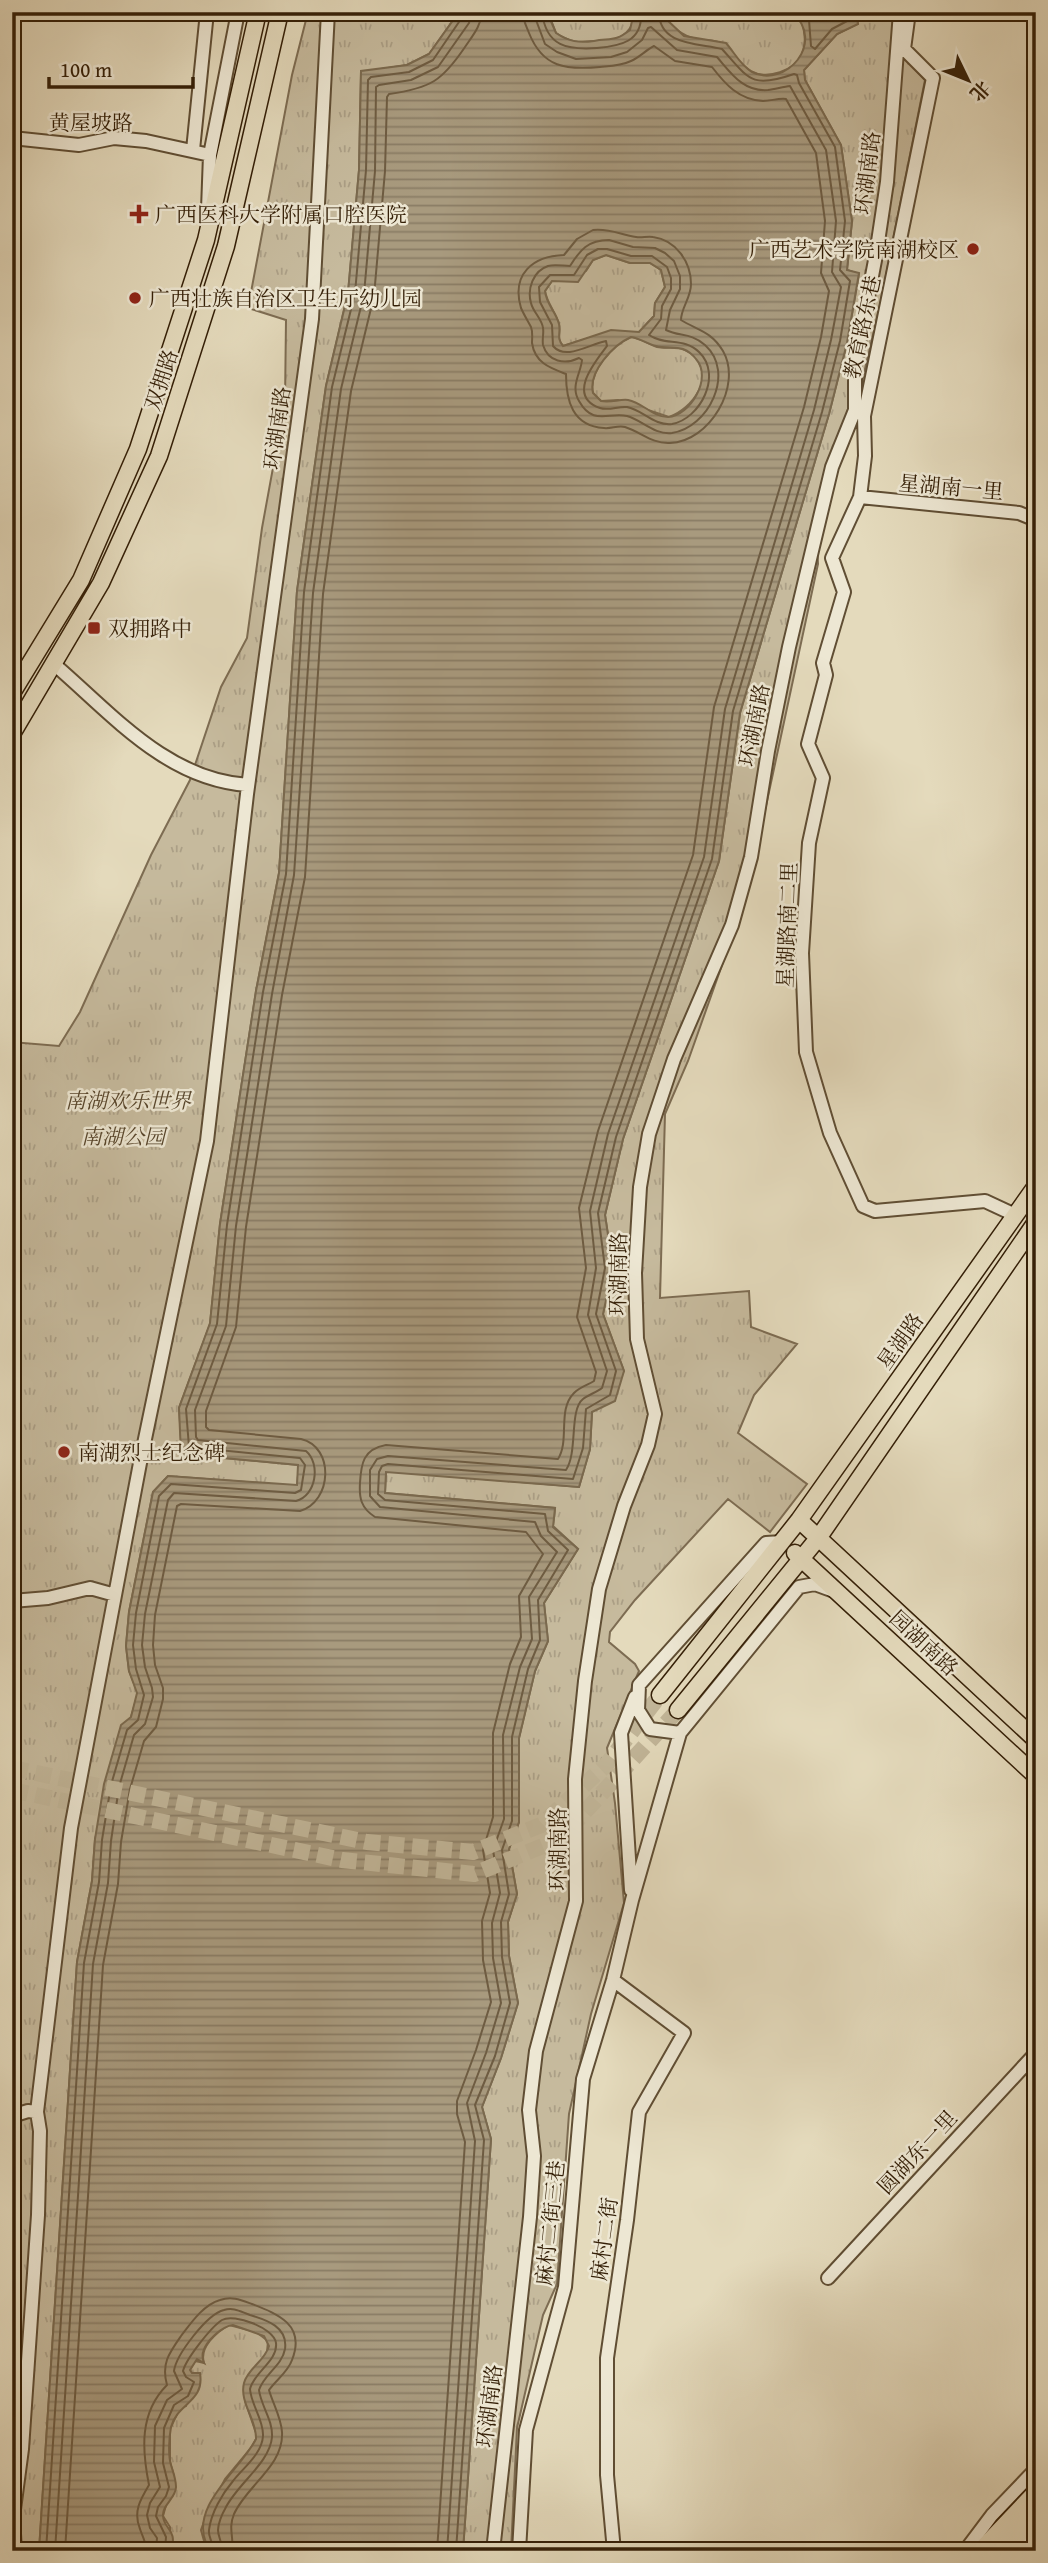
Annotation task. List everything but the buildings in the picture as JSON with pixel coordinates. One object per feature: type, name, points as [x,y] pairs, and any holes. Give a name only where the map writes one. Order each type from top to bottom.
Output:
[{"type":"highway","points":[[982,2551],[1036,2494]]},
{"type":"highway","points":[[1002,2551],[1036,2514]]},
{"type":"main road","points":[[219,181],[225,134],[250,12]]},
{"type":"main road","name":"双拥路","points":[[12,693],[81,580],[138,449],[206,240],[258,12]]},
{"type":"main road","name":"双拥路","points":[[12,734],[101,583],[159,456],[226,246],[280,12]]},
{"type":"main road","name":"星湖路","points":[[660,1695],[799,1520],[1036,1186]]},
{"type":"main road","name":"星湖路","points":[[678,1710],[819,1537],[1036,1222]]},
{"type":"main road","name":"园湖南路","points":[[799,1520],[1036,1740]]},
{"type":"main road","name":"园湖南路","points":[[782,1542],[1036,1776]]},
{"type":"street","points":[[193,150],[207,12]]},
{"type":"street","points":[[206,240],[210,155],[238,12]]},
{"type":"street","name":"环湖南路","points":[[15,2551],[13,2517],[22,2449],[38,2215],[40,2131],[37,2112],[71,1828],[207,1141],[248,785],[312,319],[328,12]]},
{"type":"street","name":"环湖南路","points":[[493,2551],[530,2217],[534,2156],[529,2110],[536,2052],[576,1901],[575,1779],[585,1681],[599,1590],[624,1506],[648,1445],[655,1414],[637,1339],[635,1273],[642,1174],[649,1134],[674,1059],[735,914],[751,857],[768,751],[795,620],[832,467],[855,410],[855,365],[887,182],[900,12]]},
{"type":"street","name":"教育路东巷","points":[[860,497],[865,456],[864,416],[933,78],[904,48],[909,12]]},
{"type":"street","name":"黄屋坡路","points":[[12,138],[79,145],[114,138],[210,155]]},
{"type":"street","name":"星湖南一里","points":[[860,497],[1019,513],[1036,520]]},
{"type":"street","name":"星湖路南二里","points":[[860,497],[832,558],[844,592],[822,663],[826,676],[808,744],[824,778],[809,843],[803,953],[806,1052],[830,1133],[863,1206],[874,1211],[985,1201],[1015,1215]]},
{"type":"street","points":[[55,665],[152,750],[200,774],[228,784],[248,785]]},
{"type":"street","points":[[632,1900],[621,1733],[639,1685],[766,1543],[782,1542]]},
{"type":"street","points":[[632,1900],[680,1733],[799,1587],[815,1584],[837,1591]]},
{"type":"street","points":[[12,1601],[48,1598],[90,1588],[115,1595]]},
{"type":"street","points":[[639,1685],[638,1710],[650,1730],[680,1733]]},
{"type":"street","name":"麻村二街三巷","points":[[519,2551],[526,2430],[565,2287],[583,2079],[613,1980],[632,1900]]},
{"type":"street","name":"麻村二街","points":[[613,1980],[684,2034],[639,2112],[607,2358],[607,2474],[614,2551]]},
{"type":"street","name":"圆湖东一里","points":[[828,2278],[1036,2053]]},
{"type":"street","points":[[12,2116],[28,2111],[37,2112]]},
{"type":"street","points":[[965,2551],[992,2515],[1036,2469]]},
{"type":"street","points":[[1019,2551],[1036,2533]]},
{"type":"green space","name":"南湖公园","points":[[308,12],[459,12],[429,54],[407,65],[361,72],[359,170],[348,293],[326,386],[297,591],[279,873],[256,991],[220,1224],[210,1324],[179,1408],[182,1454],[299,1465],[297,1486],[168,1476],[153,1492],[129,1612],[126,1646],[129,1671],[138,1693],[95,1839],[92,1881],[77,1962],[39,2551],[12,2551],[12,1042],[59,1046],[80,1012],[151,855],[190,780],[221,687],[247,638],[262,528],[285,402],[286,320],[248,308],[292,75]]},
{"type":"green space","points":[[548,12],[634,12],[634,18],[630,28],[622,36],[612,40],[584,42],[570,40],[556,33]]},
{"type":"green space","points":[[665,12],[792,12],[802,21],[804,50],[798,60],[787,69],[772,74],[757,74],[746,68],[718,42],[691,38],[682,33],[666,18]]},
{"type":"green space","points":[[856,12],[905,12],[900,53],[925,80],[862,382],[860,416],[835,468],[817,539],[818,564],[755,857],[733,934],[688,1061],[665,1114],[660,1298],[749,1291],[751,1327],[797,1344],[754,1395],[738,1433],[807,1484],[770,1532],[728,1499],[635,1600],[610,1632],[609,1642],[635,1664],[639,1671],[607,1748],[624,1903],[591,2014],[569,2114],[557,2284],[543,2315],[517,2428],[511,2551],[463,2551],[491,2139],[482,2107],[518,2003],[509,1956],[508,1922],[517,1894],[509,1849],[519,1822],[519,1738],[535,1671],[548,1641],[544,1603],[578,1549],[553,1526],[555,1508],[385,1493],[386,1471],[579,1487],[590,1449],[592,1412],[624,1371],[603,1314],[613,1268],[605,1215],[623,1139],[719,861],[740,713],[829,414],[847,343],[859,274],[847,270],[852,221],[841,145],[805,80],[804,70],[837,34],[858,24]]},
{"type":"green space","points":[[606,255],[630,263],[650,263],[661,270],[665,287],[655,303],[654,316],[639,332],[599,335],[563,346],[558,320],[545,291],[552,281],[586,271],[593,260]]},
{"type":"green space","points":[[631,337],[657,347],[685,350],[699,362],[701,386],[693,400],[678,413],[669,417],[618,400],[601,401],[593,393],[594,376],[603,360]]},
{"type":"green space","points":[[229,2325],[256,2332],[268,2341],[267,2352],[245,2401],[256,2439],[225,2479],[205,2519],[201,2530],[206,2548],[203,2551],[171,2551],[170,2527],[163,2516],[174,2476],[170,2462],[170,2429],[180,2408],[186,2406],[192,2373],[190,2370],[195,2361],[204,2363],[206,2346]]},
{"type":"water","points":[[459,12],[547,12],[556,33],[570,40],[584,42],[612,39],[625,34],[630,30],[634,12],[665,12],[666,19],[684,36],[726,43],[748,69],[765,76],[788,69],[798,60],[803,49],[805,37],[802,24],[792,12],[856,12],[858,24],[837,34],[804,70],[805,80],[841,145],[852,221],[847,270],[859,273],[847,343],[829,414],[740,713],[719,861],[623,1139],[605,1215],[613,1268],[603,1314],[624,1371],[615,1401],[592,1412],[590,1449],[579,1487],[386,1472],[385,1493],[555,1508],[553,1527],[578,1549],[544,1603],[548,1641],[535,1671],[519,1738],[519,1822],[509,1849],[517,1894],[508,1922],[509,1956],[518,2003],[482,2107],[491,2139],[463,2551],[203,2551],[207,2545],[203,2531],[210,2503],[256,2439],[243,2390],[246,2378],[269,2346],[264,2336],[233,2325],[219,2331],[211,2339],[203,2352],[204,2363],[197,2359],[190,2370],[192,2373],[200,2373],[198,2390],[195,2397],[174,2419],[171,2427],[169,2456],[176,2487],[163,2516],[173,2538],[171,2551],[39,2551],[77,1962],[92,1881],[95,1839],[104,1784],[121,1725],[131,1717],[137,1693],[129,1671],[126,1646],[129,1612],[153,1492],[168,1476],[297,1485],[298,1465],[181,1454],[179,1408],[210,1323],[220,1224],[256,991],[279,873],[297,591],[326,386],[348,293],[359,170],[361,71],[407,65],[429,54]],"holes":[[[606,255],[630,263],[650,263],[661,270],[665,287],[655,303],[654,316],[639,332],[611,330],[563,346],[559,338],[559,324],[545,291],[552,281],[578,282],[593,260]],[[631,337],[659,347],[683,349],[696,359],[701,367],[700,385],[697,395],[684,410],[668,417],[628,400],[601,401],[593,393],[594,377],[603,360]]]},
{"type":"tunnel","points":[[12,1768],[367,1842],[473,1852],[541,1825],[606,1765],[660,1695]]},
{"type":"tunnel","points":[[12,1790],[342,1860],[474,1874],[560,1839],[678,1710]]},
{"type":"place","name":"广西医科大学附属口腔医院","points":[[139,214]]},
{"type":"place","name":"广西艺术学院南湖校区","points":[[973,249]]},
{"type":"place","name":"广西壮族自治区卫生厅幼儿园","points":[[135,298]]},
{"type":"place","name":"双拥路中","points":[[94,628]]},
{"type":"place","name":"南湖烈士纪念碑","points":[[64,1452]]},
{"type":"park label","name":"南湖欢乐世界","points":[[128,1100]]}]
